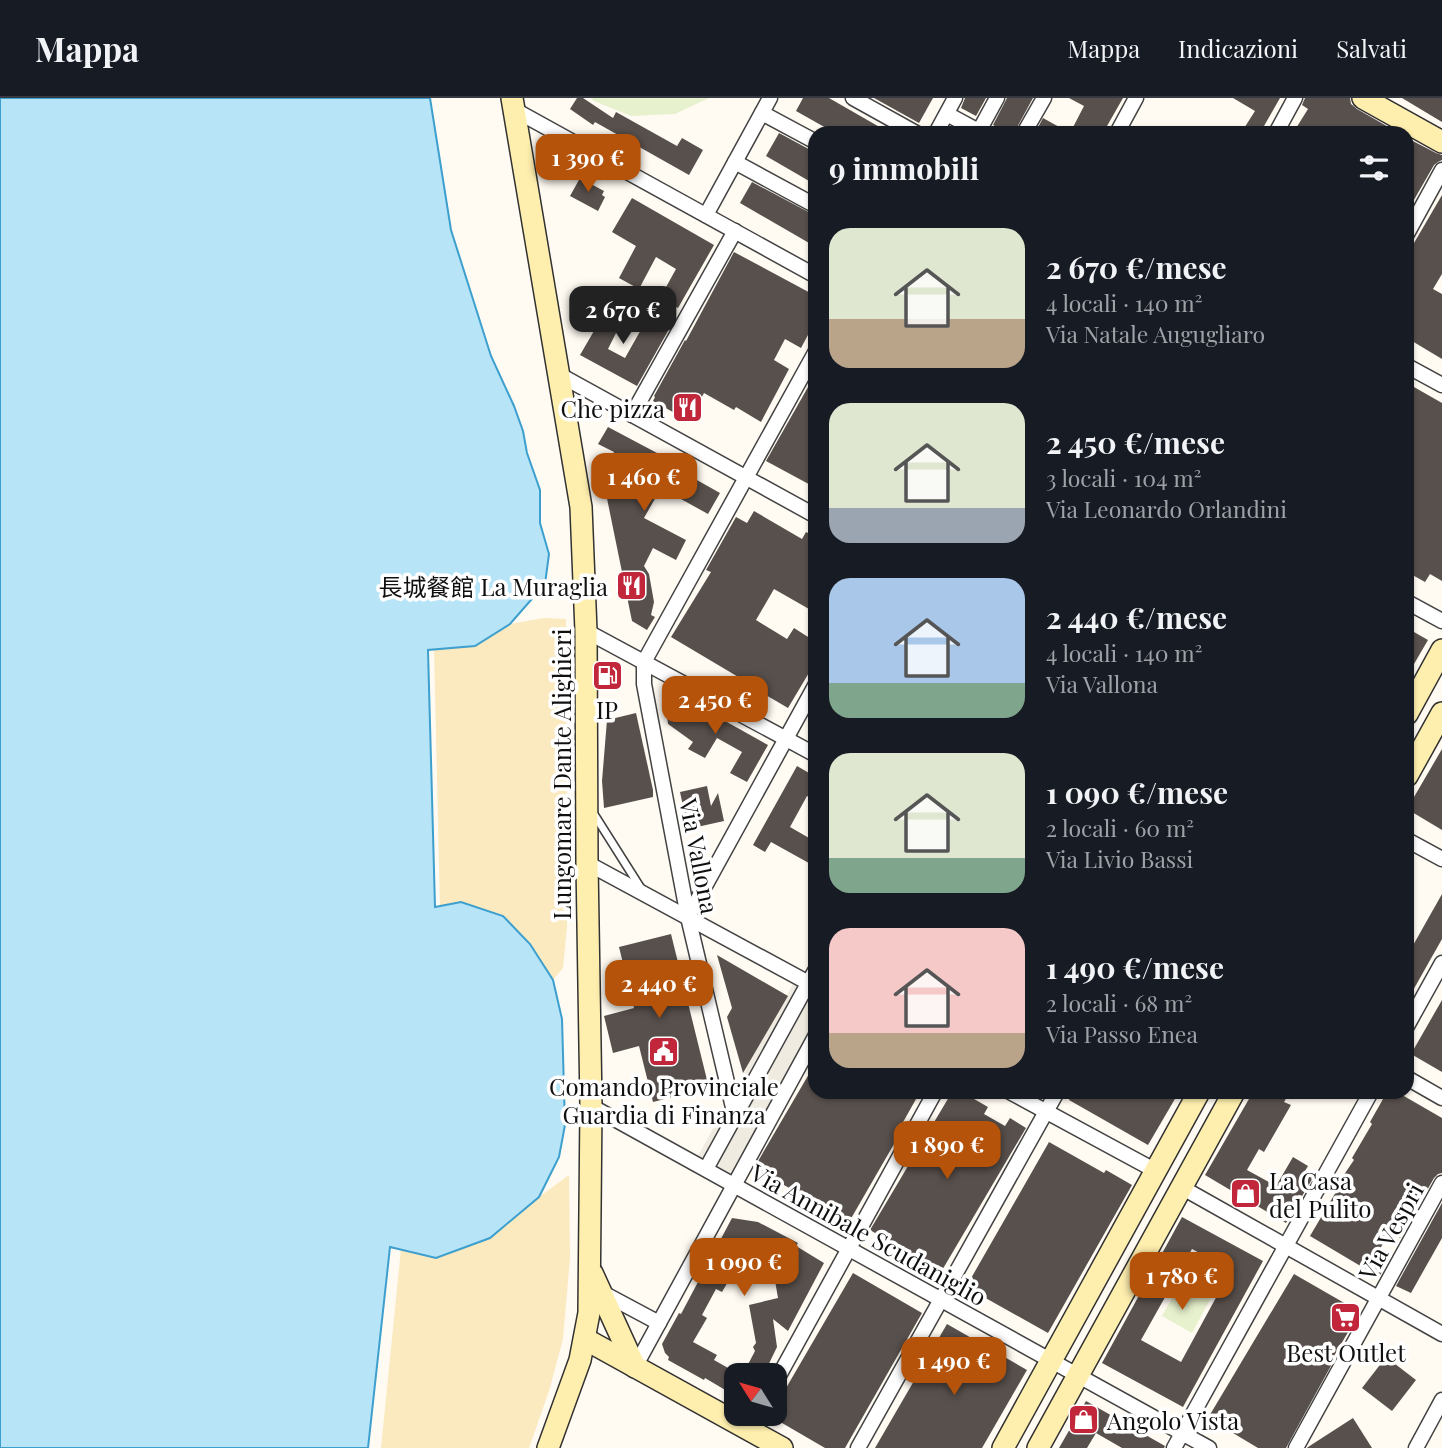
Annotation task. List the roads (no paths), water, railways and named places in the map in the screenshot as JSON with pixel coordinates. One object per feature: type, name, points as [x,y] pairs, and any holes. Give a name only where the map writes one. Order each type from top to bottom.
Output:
[{"type":"main road","points":[[1363,98],[1413,126]]},
{"type":"main road","name":"Lungomare Dante Alighieri","points":[[513,103],[581,507],[586,631],[592,1106],[589,1313],[580,1360],[548,1448]]},
{"type":"main road","points":[[1414,126],[1442,142]]},
{"type":"main road","points":[[1414,701],[1442,650]]},
{"type":"main road","points":[[1414,763],[1442,713]]},
{"type":"main road","points":[[1003,1448],[1195,1099]]},
{"type":"main road","points":[[1038,1448],[1230,1099]]},
{"type":"main road","points":[[590,1267],[635,1367]]},
{"type":"main road","points":[[585,1339],[635,1367],[724,1408]]},
{"type":"main road","points":[[758,1426],[782,1448]]},
{"type":"street","points":[[706,215],[770,98]]},
{"type":"street","points":[[853,98],[903,126]]},
{"type":"street","points":[[940,126],[955,98]]},
{"type":"street","points":[[983,126],[997,98]]},
{"type":"street","points":[[1028,126],[1044,98]]},
{"type":"street","points":[[1121,126],[1136,98]]},
{"type":"street","points":[[1280,126],[1295,98]]},
{"type":"street","points":[[513,103],[808,272]]},
{"type":"street","points":[[762,113],[808,138]]},
{"type":"street","points":[[947,114],[969,126]]},
{"type":"street","points":[[735,162],[808,202]]},
{"type":"street","points":[[1414,221],[1442,170]]},
{"type":"street","points":[[632,415],[735,231]]},
{"type":"street","points":[[644,662],[808,366]]},
{"type":"street","points":[[1414,370],[1442,385]]},
{"type":"street","points":[[558,374],[808,512]]},
{"type":"street","points":[[1414,606],[1442,621]]},
{"type":"street","points":[[586,631],[808,751]]},
{"type":"street","name":"Via Vallona","points":[[644,662],[644,684],[688,917],[735,1116]]},
{"type":"street","points":[[688,917],[808,698]]},
{"type":"street","points":[[1414,844],[1442,859]]},
{"type":"street","points":[[587,863],[808,983]]},
{"type":"street","points":[[1414,1013],[1442,963]]},
{"type":"street","points":[[706,1169],[808,992]]},
{"type":"street","points":[[635,1367],[808,1050]]},
{"type":"street","points":[[1414,1082],[1442,1098]]},
{"type":"street","points":[[786,1363],[931,1099]]},
{"type":"street","points":[[1023,1099],[1156,1171]]},
{"type":"street","points":[[858,1448],[1053,1099]]},
{"type":"street","points":[[1174,1448],[1367,1099]]},
{"type":"street","name":"Via Annibale Scudaniglio","points":[[592,1106],[1209,1448]]},
{"type":"street","name":"Via Vespri","points":[[1296,1448],[1442,1183]]},
{"type":"street","points":[[1181,1187],[1442,1334]]},
{"type":"street","points":[[601,1292],[659,1322]]},
{"type":"street","points":[[1416,1448],[1442,1400]]},
{"type":"lane","points":[[587,803],[644,894]]},
{"type":"water","points":[[0,98],[430,98],[451,230],[491,356],[523,431],[527,453],[540,490],[540,523],[549,554],[545,584],[510,624],[475,646],[428,650],[435,907],[461,902],[503,916],[530,944],[553,980],[562,1019],[565,1125],[559,1157],[539,1197],[490,1238],[436,1258],[390,1247],[368,1448],[0,1448]]},
{"type":"place","name":"Che pizza","points":[[688,408]]},
{"type":"place","name":"長城餐館 La Muraglia","points":[[631,586]]},
{"type":"place","name":"IP","points":[[607,675]]},
{"type":"place","name":"Comando Provinciale Guardia di Finanza","points":[[664,1052]]},
{"type":"place","name":"La Casa del Pulito","points":[[1246,1194]]},
{"type":"place","name":"Best Outlet","points":[[1346,1318]]},
{"type":"place","name":"Angolo Vista","points":[[1084,1420]]}]
